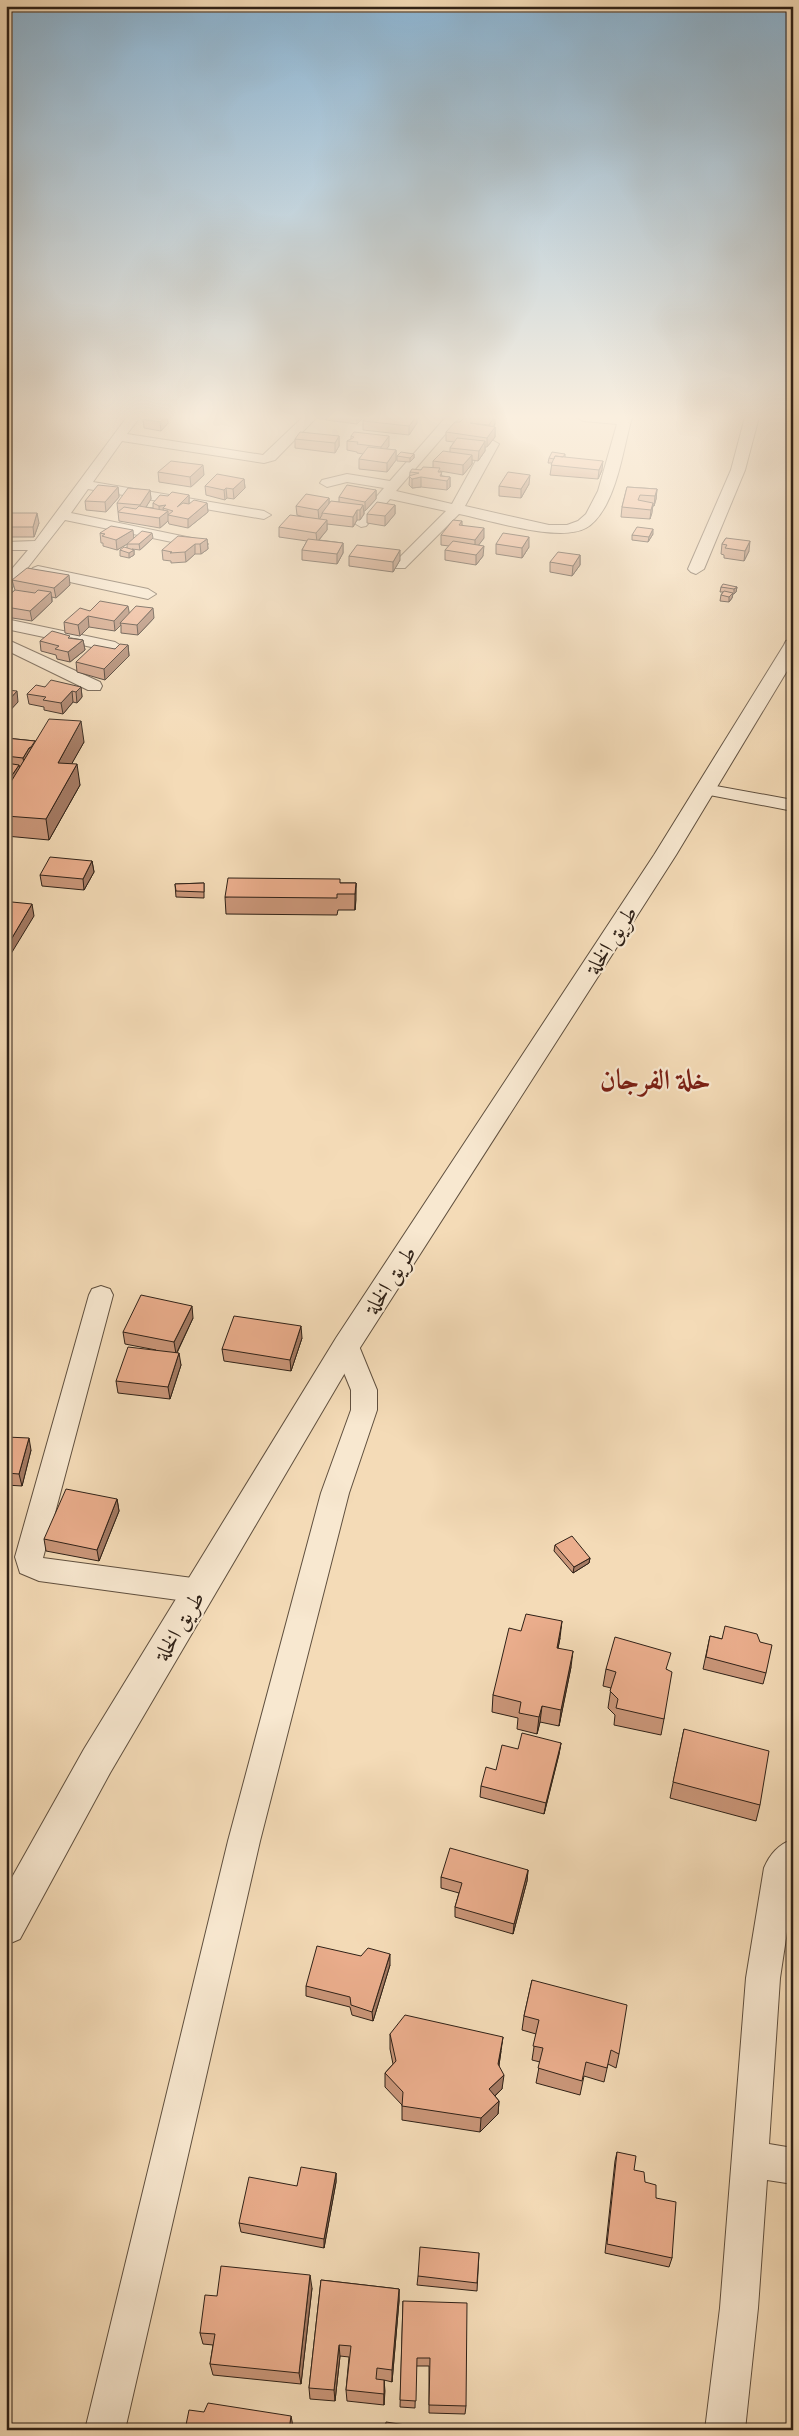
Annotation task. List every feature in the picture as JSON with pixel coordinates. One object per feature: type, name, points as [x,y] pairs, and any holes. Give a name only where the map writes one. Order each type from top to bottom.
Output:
[{"type":"street","points":[[6,586],[50,531]]},
{"type":"street","points":[[137,531],[201,544]]},
{"type":"street","points":[[400,565],[434,531]]},
{"type":"street","points":[[696,570],[713,531]]},
{"type":"street","points":[[6,546],[39,545]]},
{"type":"street","points":[[21,568],[148,594]]},
{"type":"street","points":[[6,624],[115,647]]},
{"type":"street","points":[[6,644],[94,686]]},
{"type":"street","name":"طريق الخلة","points":[[6,1926],[98,1761],[346,1346],[660,864],[793,645]]},
{"type":"street","points":[[705,789],[793,806]]},
{"type":"street","points":[[101,1295],[29,1557],[30,1565],[39,1569],[200,1591]]},
{"type":"street","points":[[105,2430],[244,1841],[335,1493],[364,1410],[364,1390],[346,1346]]},
{"type":"street","points":[[725,2430],[739,2308],[763,1978],[780,1868],[793,1854]]},
{"type":"street","points":[[750,2159],[793,2166]]},
{"type":"building","points":[[104,531],[132,531],[116,540],[102,536],[105,534],[100,533]]},
{"type":"building","points":[[142,531],[152,533],[139,544],[127,544]]},
{"type":"building","points":[[302,531],[318,531],[316,533]]},
{"type":"building","points":[[444,531],[482,531],[475,540],[441,535]]},
{"type":"building","points":[[635,531],[652,531],[649,537],[632,535]]},
{"type":"building","points":[[503,533],[529,537],[522,548],[496,544]]},
{"type":"building","points":[[178,536],[207,539],[200,544],[195,544],[185,552],[170,553],[172,552],[162,550]]},
{"type":"building","points":[[726,538],[750,541],[745,551],[725,548],[727,545],[722,544]]},
{"type":"building","points":[[308,539],[343,543],[337,554],[302,550]]},
{"type":"building","points":[[453,541],[484,546],[476,555],[445,550]]},
{"type":"building","points":[[357,545],[400,550],[393,562],[349,556]]},
{"type":"building","points":[[124,547],[134,550],[129,553],[120,550]]},
{"type":"building","points":[[558,552],[580,555],[573,566],[550,562]]},
{"type":"building","points":[[27,568],[69,575],[54,588],[12,580]]},
{"type":"building","points":[[723,584],[737,587],[734,589],[721,587]]},
{"type":"building","points":[[15,590],[35,593],[38,590],[51,592],[30,611],[6,607],[6,598]]},
{"type":"building","points":[[724,591],[733,593],[729,597],[721,595]]},
{"type":"building","points":[[100,601],[128,606],[114,621],[88,616],[78,625],[64,622],[80,608],[90,611]]},
{"type":"building","points":[[136,606],[153,608],[137,625],[120,623]]},
{"type":"building","points":[[52,631],[70,636],[68,638],[83,640],[68,652],[55,649],[59,646],[40,641]]},
{"type":"building","points":[[120,644],[128,645],[104,669],[76,662],[94,645],[115,649]]},
{"type":"building","points":[[51,680],[81,687],[76,692],[72,691],[61,703],[43,700],[46,697],[27,694],[36,685],[45,687]]},
{"type":"building","points":[[6,690],[17,691],[6,703]]},
{"type":"building","points":[[49,719],[81,721],[58,763],[77,764],[46,819],[6,816],[6,790]]},
{"type":"building","points":[[6,738],[35,741],[23,758],[6,756]]},
{"type":"building","points":[[6,763],[19,765],[6,784]]},
{"type":"building","points":[[50,857],[92,861],[83,879],[40,875]]},
{"type":"building","points":[[228,878],[340,879],[340,883],[356,883],[355,894],[337,894],[337,898],[225,897]]},
{"type":"building","points":[[204,883],[204,892],[176,891],[175,884]]},
{"type":"building","points":[[12,902],[32,904],[6,948],[6,912]]},
{"type":"building","points":[[141,1295],[192,1306],[174,1342],[123,1332]]},
{"type":"building","points":[[234,1316],[301,1326],[290,1360],[222,1349]]},
{"type":"building","points":[[128,1347],[179,1353],[168,1387],[116,1381]]},
{"type":"building","points":[[6,1437],[29,1438],[19,1474],[6,1473]]},
{"type":"building","points":[[66,1489],[117,1499],[97,1550],[44,1539]]},
{"type":"building","points":[[572,1536],[590,1558],[574,1567],[555,1545]]},
{"type":"building","points":[[526,1614],[562,1621],[557,1648],[573,1651],[561,1710],[542,1706],[539,1717],[519,1713],[521,1702],[493,1695],[509,1628],[521,1631]]},
{"type":"building","points":[[725,1626],[757,1634],[760,1642],[772,1645],[766,1673],[706,1657],[710,1636],[722,1639]]},
{"type":"building","points":[[615,1637],[671,1653],[666,1669],[672,1672],[664,1719],[616,1708],[618,1699],[610,1691],[616,1672],[606,1669]]},
{"type":"building","points":[[684,1729],[769,1751],[760,1805],[673,1782]]},
{"type":"building","points":[[522,1733],[561,1743],[546,1803],[481,1786],[486,1767],[496,1770],[502,1745],[518,1749]]},
{"type":"building","points":[[450,1848],[528,1870],[514,1924],[455,1907],[462,1883],[441,1877]]},
{"type":"building","points":[[317,1946],[361,1956],[368,1948],[390,1954],[372,2012],[351,2005],[350,1997],[306,1986]]},
{"type":"building","points":[[532,1980],[627,2005],[619,2054],[611,2050],[607,2068],[586,2062],[582,2081],[538,2068],[543,2048],[533,2046],[539,2020],[524,2016]]},
{"type":"building","points":[[405,2015],[503,2037],[498,2064],[504,2075],[489,2089],[499,2101],[481,2118],[402,2106],[403,2092],[385,2073],[396,2061],[390,2034]]},
{"type":"building","points":[[617,2152],[636,2156],[634,2170],[644,2172],[645,2182],[656,2185],[656,2198],[676,2202],[672,2258],[607,2244]]},
{"type":"building","points":[[301,2167],[336,2173],[324,2239],[239,2223],[249,2177],[297,2186]]},
{"type":"building","points":[[420,2247],[479,2253],[477,2283],[418,2276]]},
{"type":"building","points":[[221,2266],[310,2275],[299,2373],[210,2364],[215,2334],[200,2333],[205,2295],[217,2296]]},
{"type":"building","points":[[321,2280],[399,2289],[392,2370],[377,2368],[376,2379],[384,2380],[384,2394],[346,2390],[351,2346],[339,2345],[334,2390],[309,2388]]},
{"type":"building","points":[[403,2301],[467,2303],[466,2406],[429,2405],[430,2358],[417,2358],[416,2401],[400,2400]]},
{"type":"building","points":[[208,2403],[291,2416],[289,2430],[185,2430],[189,2410],[204,2412]]},
{"type":"building","points":[[386,2422],[439,2430],[385,2430]]},
{"type":"district","name":"خلة الفرجان","points":[[655,1079]]}]
